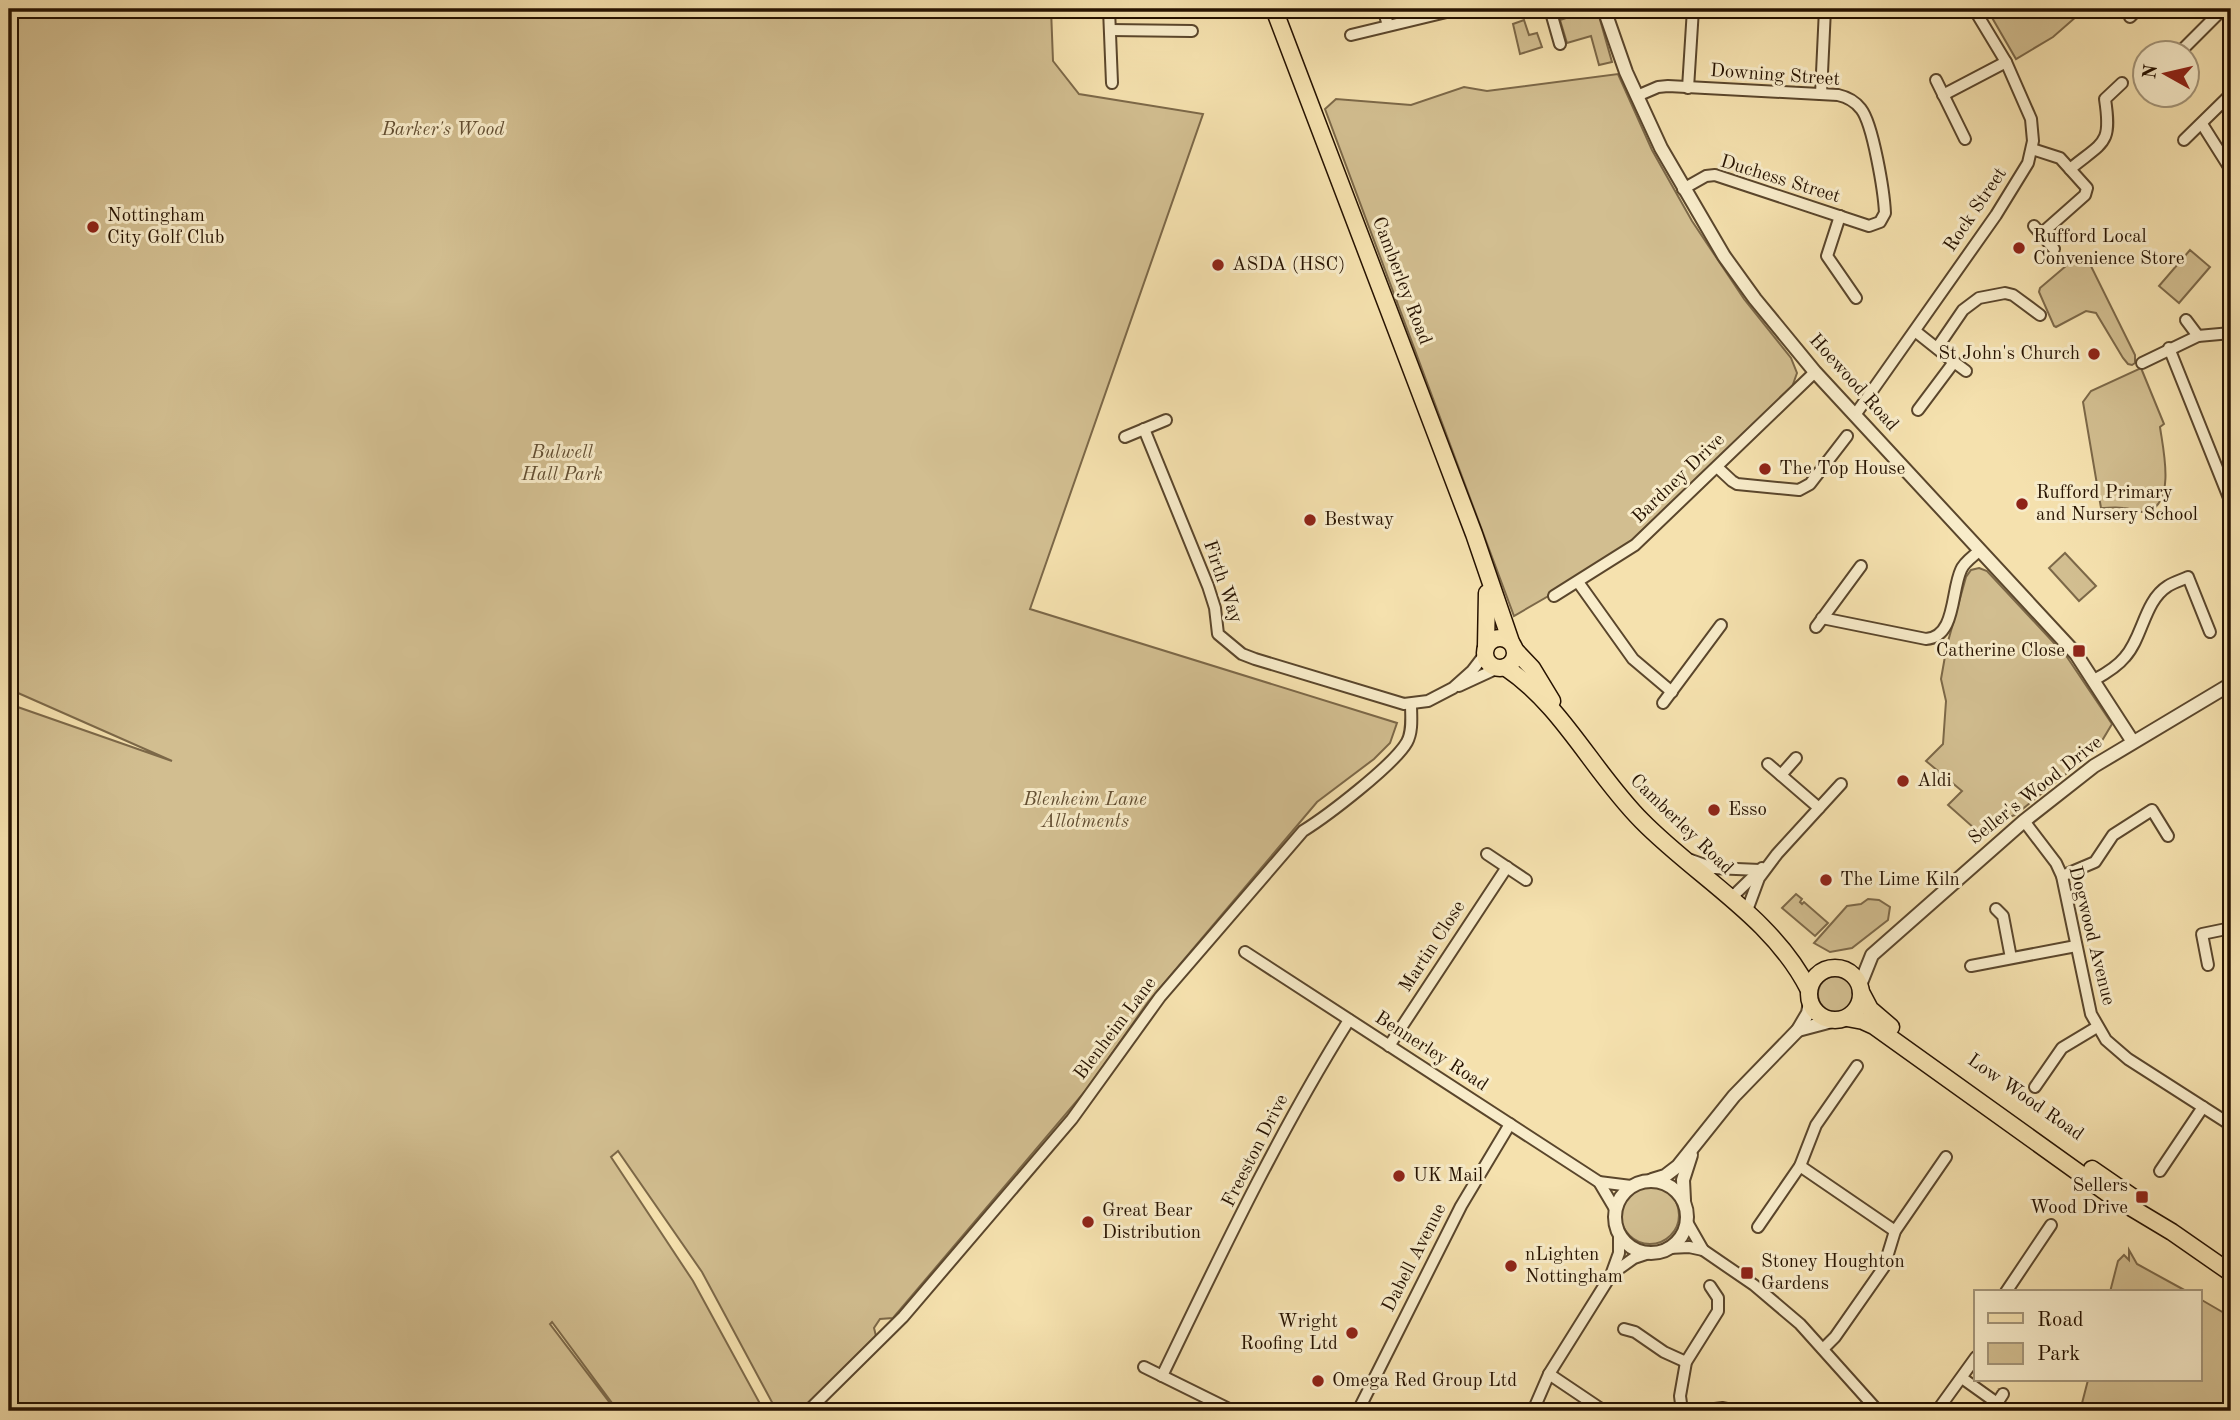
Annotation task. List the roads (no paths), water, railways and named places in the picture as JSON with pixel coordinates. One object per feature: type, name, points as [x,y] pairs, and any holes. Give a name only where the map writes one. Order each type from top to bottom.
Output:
[{"type":"main road","name":"Camberley Road","points":[[1274,9],[1393,316],[1513,646],[1550,695],[1557,713]]},
{"type":"main road","name":"Camberley Road","points":[[1485,569],[1488,613],[1485,651]]},
{"type":"main road","points":[[1495,638],[1504,638],[1513,646],[1513,661],[1501,668],[1490,665],[1485,651],[1495,638]]},
{"type":"main road","name":"Camberley Road","points":[[1501,668],[1527,684],[1557,713],[1614,791],[1679,856],[1746,913],[1790,956],[1813,967],[1830,968]]},
{"type":"main road","name":"Camberley Road","points":[[1790,956],[1809,996]]},
{"type":"main road","points":[[1830,968],[1847,971],[1860,988],[1858,1007],[1840,1019],[1818,1015],[1809,996],[1816,976],[1830,968]]},
{"type":"main road","name":"Low Wood Road","points":[[1860,988],[1877,1016],[1954,1074],[2158,1216],[2172,1232]]},
{"type":"main road","name":"Low Wood Road","points":[[1840,1019],[1863,1020],[1874,1026],[2108,1193],[2172,1232],[2231,1273]]},
{"type":"street","points":[[1109,9],[1112,83]]},
{"type":"street","points":[[1382,9],[1388,25]]},
{"type":"street","points":[[1351,36],[1459,9]]},
{"type":"street","points":[[1544,38],[1559,39],[1550,9]]},
{"type":"street","name":"Hoewood Road","points":[[1604,9],[1637,96],[1661,148],[1724,256],[1755,299],[1815,372],[2076,654],[2133,742]]},
{"type":"street","points":[[1688,88],[1693,9]]},
{"type":"street","name":"Rock Street","points":[[1855,415],[1990,224],[2022,175],[2032,149],[2034,133],[2031,119],[2006,62],[1974,9]]},
{"type":"street","points":[[2130,17],[2138,9]]},
{"type":"street","points":[[2194,38],[2223,9],[2231,18]]},
{"type":"street","points":[[1821,13],[1821,94]]},
{"type":"street","points":[[1110,30],[1174,36],[1192,31]]},
{"type":"street","points":[[1943,95],[2006,62]]},
{"type":"street","points":[[1099,70],[1111,70]]},
{"type":"street","points":[[1936,80],[1965,139]]},
{"type":"street","points":[[2070,169],[2107,136],[2109,124],[2105,99],[2122,83]]},
{"type":"street","name":"Downing Street","points":[[1637,96],[1658,87],[1838,95],[1852,100],[1860,107],[1869,124],[1885,213],[1880,222],[1869,226]]},
{"type":"street","points":[[2184,140],[2231,94]]},
{"type":"street","points":[[2202,124],[2231,170]]},
{"type":"street","points":[[2032,149],[2060,158],[2087,188],[2085,195],[2037,230],[2054,249]]},
{"type":"street","name":"Duchess Street","points":[[1684,189],[1706,176],[1715,175],[1869,226]]},
{"type":"street","points":[[1840,216],[1827,256],[1856,298]]},
{"type":"street","points":[[1937,348],[1963,310],[1979,298],[2005,293],[2014,295],[2040,314]]},
{"type":"street","points":[[2186,320],[2198,336]]},
{"type":"street","points":[[1915,331],[1966,371]]},
{"type":"street","points":[[2142,363],[2198,336],[2231,333]]},
{"type":"street","points":[[2169,348],[2231,503]]},
{"type":"street","points":[[1918,410],[1921,397],[1954,362]]},
{"type":"street","name":"Bardney Drive","points":[[1554,596],[1635,545],[1815,372]]},
{"type":"street","points":[[1125,437],[1166,420]]},
{"type":"street","name":"Firth Way","points":[[1144,429],[1208,586],[1215,608],[1218,634],[1242,653],[1255,659],[1397,703],[1411,704]]},
{"type":"street","points":[[1717,467],[1737,484],[1799,490],[1810,484],[1847,436]]},
{"type":"street","points":[[1826,439],[1837,448]]},
{"type":"street","points":[[1861,566],[1819,622],[1926,639],[1939,636],[1945,628],[1960,571],[1980,550]]},
{"type":"street","points":[[2094,680],[2116,667],[2126,657],[2158,596],[2168,586],[2188,577],[2210,632]]},
{"type":"street","points":[[1578,582],[1633,659],[1672,692]]},
{"type":"street","points":[[1663,704],[1721,625]]},
{"type":"street","points":[[1453,688],[1472,671],[1485,651]]},
{"type":"street","points":[[1411,704],[1428,701],[1501,668]]},
{"type":"street","name":"Seller's Wood Drive","points":[[1860,988],[1872,955],[2024,821],[2094,766],[2231,684]]},
{"type":"street","name":"Blenheim Lane","points":[[808,1411],[903,1317],[1064,1129],[1160,997],[1303,831],[1320,821],[1384,767],[1403,747],[1409,735],[1411,704]]},
{"type":"street","points":[[1781,775],[1796,758]]},
{"type":"street","points":[[1768,764],[1819,808]]},
{"type":"street","points":[[1730,899],[1777,854],[1841,784]]},
{"type":"street","points":[[2062,876],[2095,862],[2113,835],[2152,810],[2168,835]]},
{"type":"street","name":"Dogwood Avenue","points":[[2024,821],[2056,863],[2062,876],[2085,996],[2097,1027],[2128,1059],[2231,1125]]},
{"type":"street","points":[[1487,854],[1526,880]]},
{"type":"street","points":[[1746,913],[1759,877],[1777,854]]},
{"type":"street","points":[[1679,856],[1713,868],[1760,870]]},
{"type":"street","name":"Martin Close","points":[[1389,1046],[1507,867]]},
{"type":"street","points":[[2003,911],[2011,958]]},
{"type":"street","points":[[2208,965],[2202,934],[2231,928]]},
{"type":"street","points":[[1971,966],[1984,959],[2011,958],[2076,946]]},
{"type":"street","name":"Bennerley Road","points":[[1245,952],[1599,1182],[1631,1186]]},
{"type":"street","points":[[1533,1411],[1549,1374],[1611,1275],[1619,1253],[1615,1209],[1621,1196],[1631,1186],[1672,1171],[1694,1148],[1734,1096],[1798,1030],[1808,1013],[1809,996]]},
{"type":"street","points":[[1798,1030],[1840,1019]]},
{"type":"street","name":"Freeston Drive","points":[[1162,1376],[1275,1149],[1349,1020]]},
{"type":"street","points":[[2035,1087],[2038,1073],[2062,1048],[2097,1027]]},
{"type":"street","points":[[1758,1227],[1800,1166],[1816,1125],[1857,1066]]},
{"type":"street","points":[[2160,1171],[2163,1158],[2203,1107]]},
{"type":"street","name":"Dabell Avenue","points":[[1358,1411],[1461,1206],[1510,1124]]},
{"type":"street","points":[[1694,1148],[1683,1180],[1684,1200],[1687,1222],[1703,1250]]},
{"type":"street","points":[[1824,1348],[1884,1267],[1895,1231],[1946,1157]]},
{"type":"street","points":[[1800,1166],[1895,1231]]},
{"type":"street","points":[[1652,1180],[1667,1184],[1684,1200]]},
{"type":"street","name":"Bennerley Road","points":[[1599,1182],[1615,1209]]},
{"type":"street","points":[[1669,1248],[1682,1236],[1687,1222]]},
{"type":"street","points":[[2007,1290],[2051,1225]]},
{"type":"street","points":[[1619,1234],[1634,1249],[1649,1253]]},
{"type":"street","points":[[1611,1275],[1634,1258],[1649,1253],[1669,1248],[1689,1247],[1703,1250],[1781,1306],[1824,1348],[1878,1411]]},
{"type":"street","points":[[1682,1411],[1680,1396],[1686,1362],[1718,1311],[1718,1298],[1710,1286]]},
{"type":"street","points":[[1718,1298],[1731,1295]]},
{"type":"street","points":[[1633,1328],[1664,1352],[1686,1362]]},
{"type":"street","points":[[1937,1411],[1974,1360]]},
{"type":"street","points":[[1143,1367],[1233,1411]]},
{"type":"street","points":[[1549,1374],[1604,1411]]},
{"type":"street","points":[[1962,1378],[1998,1403]]},
{"type":"street","points":[[1698,1411],[1723,1408],[1738,1411]]},
{"type":"place","name":"Nottingham City Golf Club","points":[[93,227]]},
{"type":"place","name":"Rufford Local Convenience Store","points":[[2019,248]]},
{"type":"place","name":"ASDA (HSC)","points":[[1218,265]]},
{"type":"place","name":"St John's Church","points":[[2094,354]]},
{"type":"place","name":"The Top House","points":[[1765,469]]},
{"type":"place","name":"Rufford Primary and Nursery School","points":[[2022,504]]},
{"type":"place","name":"Bestway","points":[[1310,520]]},
{"type":"place","name":"Catherine Close","points":[[2079,651]]},
{"type":"place","name":"Aldi","points":[[1903,781]]},
{"type":"place","name":"Esso","points":[[1714,810]]},
{"type":"place","name":"The Lime Kiln","points":[[1826,880]]},
{"type":"place","name":"UK Mail","points":[[1399,1176]]},
{"type":"place","name":"Sellers Wood Drive","points":[[2142,1197]]},
{"type":"place","name":"Great Bear Distribution","points":[[1088,1222]]},
{"type":"place","name":"nLighten Nottingham","points":[[1511,1266]]},
{"type":"place","name":"Stoney Houghton Gardens","points":[[1747,1273]]},
{"type":"place","name":"Wright Roofing Ltd","points":[[1352,1333]]},
{"type":"place","name":"Omega Red Group Ltd","points":[[1318,1381]]},
{"type":"park label","name":"Barker's Wood","points":[[443,130]]},
{"type":"park label","name":"Bulwell Hall Park","points":[[562,464]]},
{"type":"park label","name":"Blenheim Lane Allotments","points":[[1085,811]]}]
